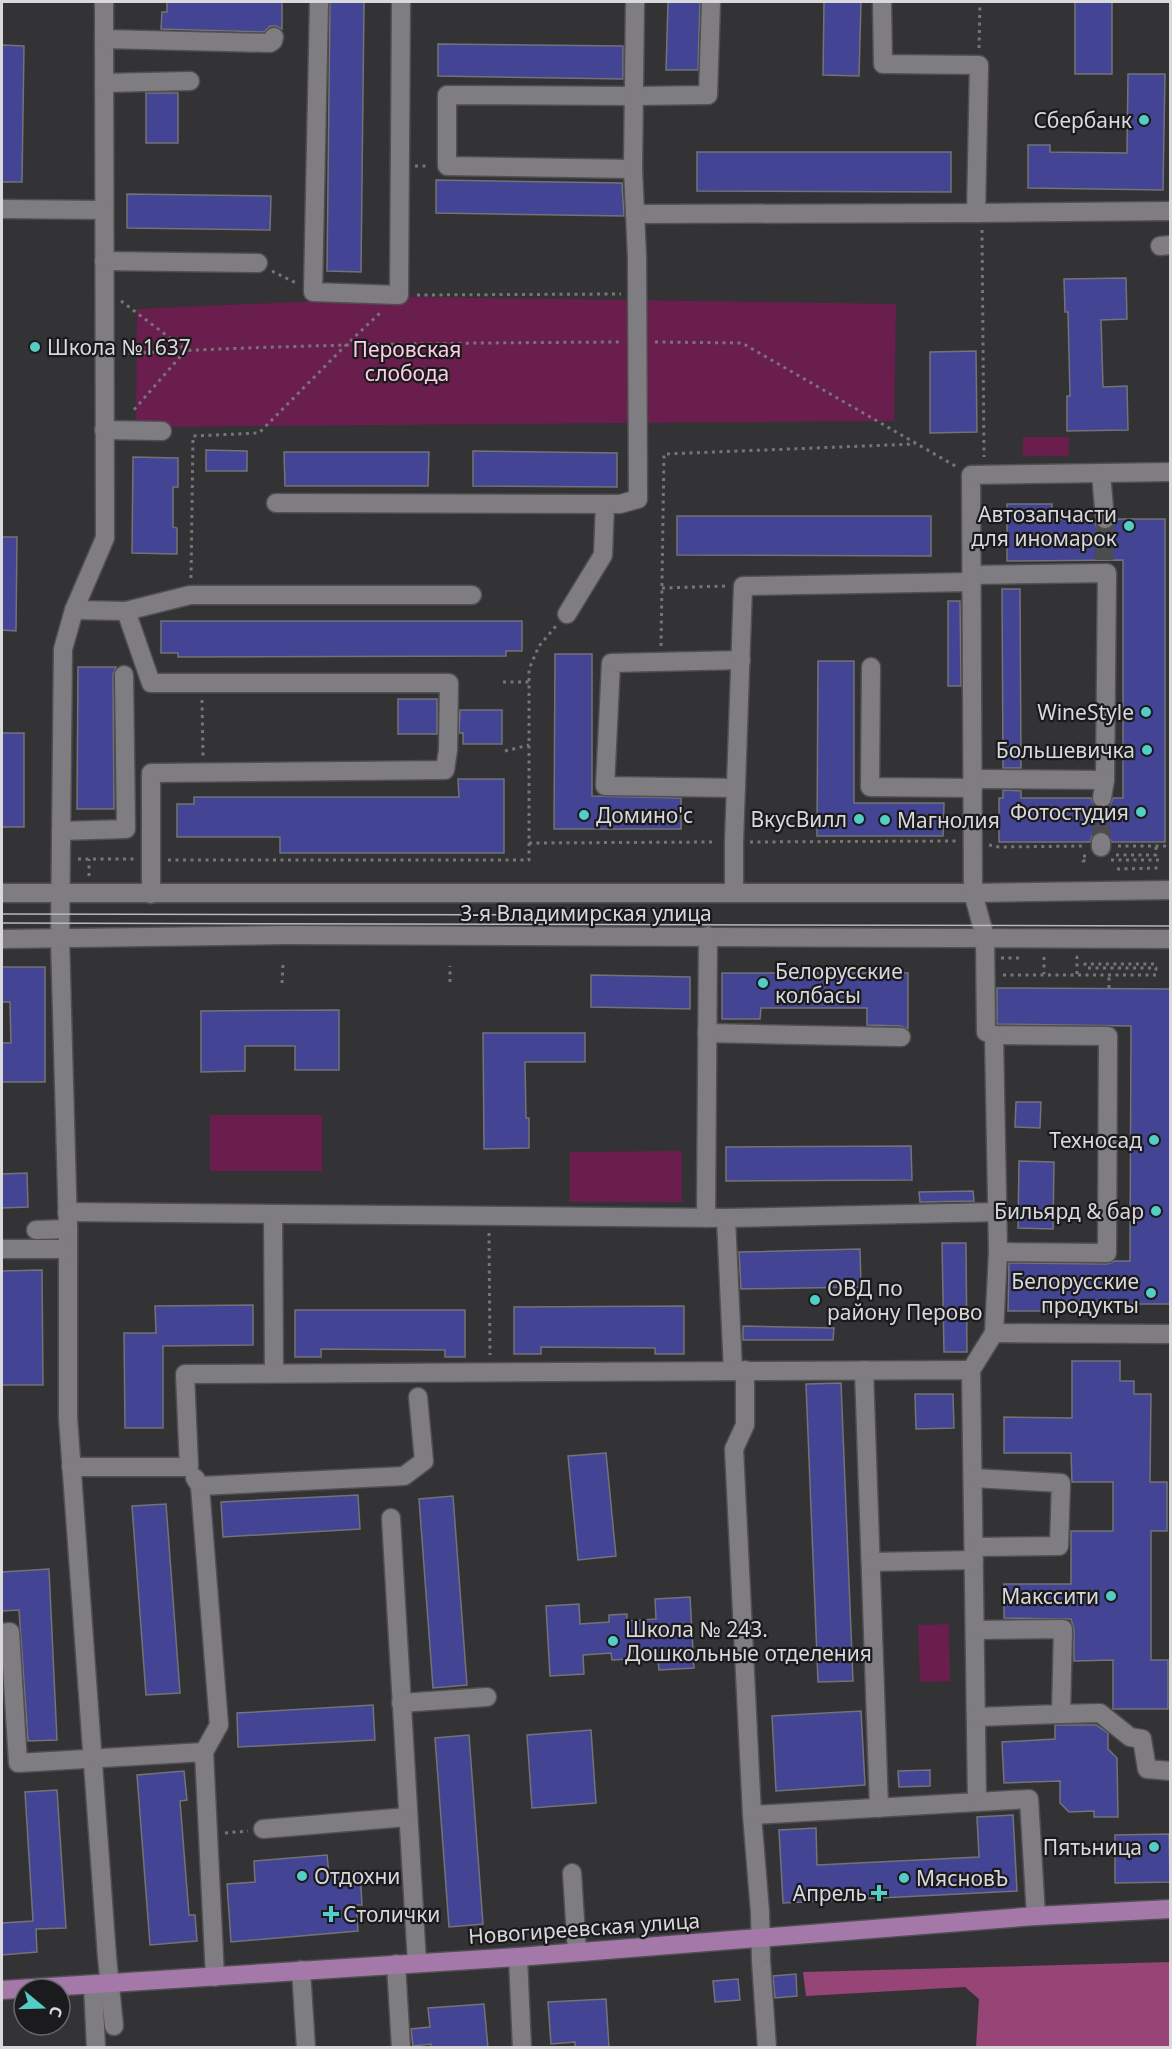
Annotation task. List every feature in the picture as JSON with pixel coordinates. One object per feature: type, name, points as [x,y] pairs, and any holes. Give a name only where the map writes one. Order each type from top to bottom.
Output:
[{"type":"main road","name":"Новогиреевская улица","points":[[2,1990],[518,1957],[1036,1916],[1170,1909]]},
{"type":"street","points":[[96,2048],[101,1984],[93,1760],[68,1418],[68,1221],[60,939],[63,649],[74,610],[105,538],[110,430],[104,261],[104,2]]},
{"type":"street","points":[[319,2],[313,292],[399,295],[401,2]]},
{"type":"street","points":[[276,503],[620,504],[638,499],[638,342],[633,169],[635,2]]},
{"type":"street","points":[[633,169],[447,166],[447,95],[708,95],[711,2]]},
{"type":"street","points":[[882,2],[883,64],[979,65],[979,213]]},
{"type":"street","points":[[104,39],[270,43],[274,37]]},
{"type":"street","points":[[104,83],[190,81]]},
{"type":"street","points":[[2,209],[104,210]]},
{"type":"street","points":[[635,214],[1170,210]]},
{"type":"street","points":[[104,261],[258,263]]},
{"type":"street","points":[[110,430],[162,431]]},
{"type":"street","points":[[998,1252],[1107,1253],[1108,1036],[994,1035],[986,1032],[985,937],[973,893],[971,579],[978,475],[1170,472]]},
{"type":"street","points":[[1101,474],[1105,519]]},
{"type":"street","points":[[567,614],[603,555],[605,504]]},
{"type":"street","points":[[734,893],[743,586],[971,579],[1105,567],[1105,780],[1102,798]]},
{"type":"street","points":[[74,610],[126,611],[190,595],[472,595]]},
{"type":"street","points":[[126,611],[151,683],[449,683],[448,750],[445,770],[151,772],[151,894]]},
{"type":"street","points":[[736,788],[605,786],[611,663],[741,660]]},
{"type":"street","points":[[871,667],[870,787],[1105,780]]},
{"type":"street","points":[[61,831],[126,829],[124,675]]},
{"type":"street","name":"3-я Владимирская улица","points":[[2,894],[973,893],[1170,890]]},
{"type":"street","name":"3-я Владимирская улица","points":[[2,939],[273,935],[1170,939]]},
{"type":"street","points":[[706,1218],[702,1118],[707,1033],[708,936]]},
{"type":"street","points":[[707,1033],[901,1036]]},
{"type":"street","points":[[978,1802],[971,1370],[994,1334],[998,1212],[994,1035]]},
{"type":"street","points":[[36,1230],[68,1221],[273,1214],[726,1218],[998,1212]]},
{"type":"street","points":[[273,1214],[274,1373]]},
{"type":"street","points":[[726,1218],[745,1425],[734,1449],[752,1815],[761,1938],[760,1961],[767,2048]]},
{"type":"street","points":[[2,1249],[68,1249]]},
{"type":"street","points":[[994,1334],[1170,1334]]},
{"type":"street","points":[[864,1370],[879,1808]]},
{"type":"street","points":[[215,1977],[204,1752],[219,1725],[200,1486],[189,1467],[185,1374],[971,1370]]},
{"type":"street","points":[[200,1486],[404,1476],[424,1461],[418,1397]]},
{"type":"street","points":[[72,1467],[189,1467]]},
{"type":"street","points":[[871,1562],[1059,1546],[1061,1483],[973,1478]]},
{"type":"street","points":[[391,1518],[417,1963]]},
{"type":"street","points":[[975,1630],[1063,1629],[1061,1714]]},
{"type":"street","points":[[2,1633],[10,1632],[18,1763],[204,1752]]},
{"type":"street","points":[[401,1703],[486,1697]]},
{"type":"street","points":[[976,1717],[1100,1713],[1130,1737],[1142,1739],[1147,1770],[1170,1771]]},
{"type":"street","points":[[752,1815],[1029,1799],[1036,1916]]},
{"type":"street","points":[[263,1829],[408,1816]]},
{"type":"street","points":[[572,1873],[577,1952]]},
{"type":"street","points":[[518,1957],[522,2048]]},
{"type":"street","points":[[396,1964],[402,2048]]},
{"type":"street","points":[[301,1970],[306,2048]]},
{"type":"street","points":[[101,1984],[114,2026]]},
{"type":"path","points":[[979,65],[980,2]]},
{"type":"path","points":[[400,165],[447,166]]},
{"type":"path","points":[[116,354],[186,350],[486,343],[742,343],[917,444],[978,475],[979,213]]},
{"type":"path","points":[[258,263],[313,292]]},
{"type":"path","points":[[190,595],[193,436],[259,434],[345,346],[399,295],[637,294]]},
{"type":"path","points":[[117,298],[186,350]]},
{"type":"path","points":[[110,430],[186,350]]},
{"type":"path","points":[[661,662],[664,454],[917,444]]},
{"type":"path","points":[[662,588],[743,586]]},
{"type":"path","points":[[61,860],[529,860],[529,669],[539,646],[567,614]]},
{"type":"path","points":[[503,682],[529,682]]},
{"type":"path","points":[[202,683],[204,772]]},
{"type":"path","points":[[505,751],[529,745]]},
{"type":"path","points":[[973,842],[999,847],[1156,855],[1156,846]]},
{"type":"path","points":[[1100,853],[1170,846]]},
{"type":"path","points":[[1100,853],[1159,860]]},
{"type":"path","points":[[89,859],[89,880]]},
{"type":"path","points":[[1117,869],[1159,868]]},
{"type":"path","points":[[1044,957],[1044,974]]},
{"type":"path","points":[[1077,974],[1077,957],[1087,957]]},
{"type":"path","points":[[282,983],[283,964]]},
{"type":"path","points":[[994,975],[1156,975],[1156,968],[1086,968],[1085,964],[1158,964]]},
{"type":"path","points":[[450,966],[450,982]]},
{"type":"path","points":[[1109,974],[1109,988]]},
{"type":"path","points":[[489,1216],[490,1372]]},
{"type":"path","points":[[208,1834],[263,1829]]},
{"type":"green space","name":"Перовская слобода","points":[[414,297],[896,304],[894,421],[136,427],[137,309]]},
{"type":"green space","points":[[1023,437],[1069,437],[1069,456],[1023,456]]},
{"type":"green space","points":[[210,1115],[322,1115],[322,1171],[210,1171]]},
{"type":"green space","points":[[682,1151],[682,1202],[570,1202],[570,1152]]},
{"type":"green space","points":[[949,1624],[950,1681],[920,1682],[918,1625]]},
{"type":"shaded area","points":[[1170,1962],[1170,2048],[976,2047],[979,1999],[965,1987],[806,1996],[803,1972]]},
{"type":"building","points":[[167,2],[282,2],[282,29],[270,26],[264,32],[161,29],[162,12],[167,12]]},
{"type":"building","points":[[330,2],[364,2],[361,272],[327,271]]},
{"type":"building","points":[[668,2],[700,2],[698,70],[666,70]]},
{"type":"building","points":[[824,2],[861,2],[859,76],[823,75]]},
{"type":"building","points":[[1075,2],[1112,2],[1112,74],[1075,74]]},
{"type":"building","points":[[438,44],[623,46],[623,79],[438,76]]},
{"type":"building","points":[[2,45],[24,46],[22,182],[2,182]]},
{"type":"building","points":[[1128,74],[1165,74],[1163,190],[1028,188],[1028,145],[1050,145],[1050,152],[1127,153]]},
{"type":"building","points":[[146,93],[178,93],[178,143],[146,143]]},
{"type":"building","points":[[697,152],[951,152],[951,192],[697,191]]},
{"type":"building","points":[[436,180],[622,183],[624,216],[436,213]]},
{"type":"building","points":[[127,194],[271,196],[270,230],[127,228]]},
{"type":"building","points":[[1126,278],[1127,319],[1101,320],[1103,387],[1127,386],[1128,430],[1067,431],[1067,396],[1070,396],[1068,312],[1065,312],[1064,279]]},
{"type":"building","points":[[976,351],[977,432],[930,433],[930,352]]},
{"type":"building","points":[[206,450],[247,451],[247,471],[206,471]]},
{"type":"building","points":[[473,451],[617,453],[617,487],[473,486]]},
{"type":"building","points":[[284,452],[429,452],[428,486],[285,486]]},
{"type":"building","points":[[133,457],[178,458],[178,487],[173,487],[173,527],[177,528],[177,554],[132,553]]},
{"type":"building","points":[[1007,504],[1052,504],[1052,519],[1094,519],[1096,526],[1105,530],[1112,528],[1116,519],[1165,519],[1165,842],[1112,842],[1107,833],[1100,831],[1092,836],[1090,842],[999,842],[999,798],[1003,798],[1003,790],[1021,791],[1021,798],[1091,798],[1094,806],[1101,809],[1110,806],[1113,798],[1123,798],[1123,560],[1007,561]]},
{"type":"building","points":[[677,516],[931,516],[931,556],[677,555]]},
{"type":"building","points":[[2,537],[17,537],[16,631],[2,630]]},
{"type":"building","points":[[1002,589],[1020,589],[1021,768],[1003,768]]},
{"type":"building","points":[[948,601],[960,601],[961,686],[948,686]]},
{"type":"building","points":[[161,621],[522,621],[522,651],[506,651],[506,656],[178,657],[178,653],[161,653]]},
{"type":"building","points":[[555,654],[592,654],[592,796],[681,798],[681,829],[554,829]]},
{"type":"building","points":[[818,661],[854,661],[854,803],[944,803],[943,836],[817,836]]},
{"type":"building","points":[[78,667],[116,667],[113,675],[114,809],[77,809]]},
{"type":"building","points":[[398,699],[437,699],[437,734],[398,734]]},
{"type":"building","points":[[460,710],[502,710],[502,744],[463,744],[463,733],[459,733]]},
{"type":"building","points":[[2,733],[24,733],[24,827],[2,827]]},
{"type":"building","points":[[458,779],[504,779],[504,853],[280,853],[280,837],[177,837],[177,804],[194,804],[194,797],[459,797]]},
{"type":"building","points":[[2,967],[45,967],[45,1082],[2,1082],[2,1043],[11,1043],[10,1002],[2,1002]]},
{"type":"building","points":[[722,973],[908,973],[908,1029],[901,1026],[867,1025],[867,1008],[761,1008],[760,1019],[722,1019]]},
{"type":"building","points":[[591,975],[690,977],[690,1009],[591,1007]]},
{"type":"building","points":[[997,988],[1170,989],[1170,1304],[1047,1304],[1047,1311],[1008,1311],[1009,1263],[1107,1264],[1115,1261],[1130,1261],[1131,1026],[997,1024]]},
{"type":"building","points":[[339,1010],[339,1070],[295,1070],[295,1046],[245,1046],[245,1071],[201,1072],[201,1011]]},
{"type":"building","points":[[483,1033],[585,1033],[585,1062],[525,1062],[529,1148],[484,1149]]},
{"type":"building","points":[[1016,1102],[1041,1102],[1040,1128],[1015,1127]]},
{"type":"building","points":[[911,1146],[912,1180],[726,1181],[726,1147]]},
{"type":"building","points":[[1019,1161],[1054,1162],[1053,1229],[1018,1228]]},
{"type":"building","points":[[27,1173],[28,1207],[2,1208],[2,1174]]},
{"type":"building","points":[[973,1191],[974,1201],[920,1202],[919,1192]]},
{"type":"building","points":[[942,1243],[966,1243],[967,1352],[944,1352]]},
{"type":"building","points":[[860,1249],[861,1287],[741,1289],[739,1252]]},
{"type":"building","points":[[42,1270],[43,1385],[2,1385],[2,1271]]},
{"type":"building","points":[[253,1305],[253,1345],[163,1346],[163,1428],[125,1428],[124,1333],[156,1333],[155,1306]]},
{"type":"building","points":[[684,1306],[684,1354],[655,1354],[655,1348],[541,1347],[541,1354],[514,1354],[514,1307]]},
{"type":"building","points":[[295,1310],[465,1310],[465,1357],[445,1357],[445,1350],[321,1349],[321,1357],[295,1357]]},
{"type":"building","points":[[743,1326],[834,1328],[833,1340],[743,1340]]},
{"type":"building","points":[[1072,1361],[1120,1361],[1120,1381],[1134,1381],[1134,1394],[1151,1394],[1150,1482],[1167,1482],[1167,1531],[1151,1531],[1151,1660],[1168,1660],[1168,1709],[1113,1709],[1113,1660],[1074,1661],[1074,1629],[1071,1619],[1004,1618],[1004,1584],[1071,1584],[1071,1531],[1113,1531],[1113,1482],[1072,1482],[1071,1453],[1004,1453],[1004,1417],[1072,1418]]},
{"type":"building","points":[[841,1383],[853,1681],[818,1682],[806,1384]]},
{"type":"building","points":[[915,1394],[953,1394],[954,1428],[916,1429]]},
{"type":"building","points":[[606,1453],[616,1556],[578,1560],[568,1456]]},
{"type":"building","points":[[358,1495],[360,1529],[223,1537],[221,1502]]},
{"type":"building","points":[[453,1496],[467,1685],[433,1688],[419,1499]]},
{"type":"building","points":[[166,1504],[180,1693],[146,1695],[132,1506]]},
{"type":"building","points":[[49,1569],[57,1740],[28,1741],[19,1610],[2,1611],[2,1572]]},
{"type":"building","points":[[690,1597],[694,1668],[659,1670],[657,1651],[629,1652],[629,1659],[612,1660],[611,1653],[583,1655],[584,1674],[550,1676],[546,1606],[579,1604],[580,1624],[609,1622],[609,1615],[627,1614],[627,1621],[656,1619],[655,1599]]},
{"type":"building","points":[[373,1705],[375,1740],[238,1747],[237,1713]]},
{"type":"building","points":[[861,1711],[865,1785],[776,1791],[772,1716]]},
{"type":"building","points":[[1055,1725],[1096,1725],[1108,1733],[1108,1749],[1117,1758],[1118,1817],[1094,1817],[1094,1811],[1069,1812],[1060,1803],[1060,1781],[1004,1783],[1002,1742],[1055,1739]]},
{"type":"building","points":[[591,1730],[596,1803],[532,1808],[527,1735]]},
{"type":"building","points":[[469,1735],[483,1924],[449,1927],[435,1738]]},
{"type":"building","points":[[930,1770],[930,1786],[899,1787],[898,1771]]},
{"type":"building","points":[[184,1771],[187,1800],[180,1801],[189,1915],[195,1915],[197,1941],[150,1945],[137,1775]]},
{"type":"building","points":[[57,1790],[66,1928],[36,1929],[37,1952],[2,1955],[2,1923],[33,1921],[25,1792]]},
{"type":"building","points":[[1013,1815],[1017,1891],[783,1903],[779,1830],[816,1828],[817,1865],[979,1857],[977,1817]]},
{"type":"building","points":[[1169,1834],[1170,1882],[1115,1883],[1115,1835]]},
{"type":"building","points":[[327,1855],[329,1874],[360,1871],[362,1905],[356,1905],[358,1931],[231,1942],[227,1884],[255,1882],[254,1861]]},
{"type":"building","points":[[796,1974],[797,1996],[775,1998],[773,1976]]},
{"type":"building","points":[[738,1979],[740,2000],[715,2002],[713,1981]]},
{"type":"building","points":[[606,1999],[609,2048],[575,2048],[575,2042],[551,2044],[548,2002]]},
{"type":"building","points":[[484,2004],[488,2048],[431,2048],[431,2044],[413,2046],[411,2029],[430,2027],[428,2008]]},
{"type":"tunnel","points":[[1104,560],[1105,519]]},
{"type":"tunnel","points":[[1101,842],[1102,798]]},
{"type":"tram line","points":[[2,914],[586,915]]},
{"type":"tram line","points":[[2,923],[1170,926]]},
{"type":"place","name":"Сбербанк","points":[[1144,120]]},
{"type":"place","name":"Школа №1637","points":[[35,347]]},
{"type":"place","name":"Автозапчасти для иномарок","points":[[1129,526]]},
{"type":"place","name":"WineStyle","points":[[1146,712]]},
{"type":"place","name":"Большевичка","points":[[1147,750]]},
{"type":"place","name":"Фотостудия","points":[[1141,812]]},
{"type":"place","name":"Домино'c","points":[[584,815]]},
{"type":"place","name":"ВкусВилл","points":[[859,819]]},
{"type":"place","name":"Магнолия","points":[[885,820]]},
{"type":"place","name":"Белорусские колбасы","points":[[763,983]]},
{"type":"place","name":"Техносад","points":[[1154,1140]]},
{"type":"place","name":"Бильярд & бар","points":[[1156,1211]]},
{"type":"place","name":"Белорусские продукты","points":[[1151,1293]]},
{"type":"place","name":"ОВД по району Перово","points":[[815,1300]]},
{"type":"place","name":"Макссити","points":[[1111,1596]]},
{"type":"place","name":"Школа № 243. Дошкольные отделения","points":[[613,1641]]},
{"type":"place","name":"Пятьница","points":[[1154,1847]]},
{"type":"place","name":"Отдохни","points":[[302,1876]]},
{"type":"place","name":"МясновЪ","points":[[904,1878]]},
{"type":"place","name":"Апрель","points":[[879,1893]]},
{"type":"place","name":"Столички","points":[[331,1914]]}]
